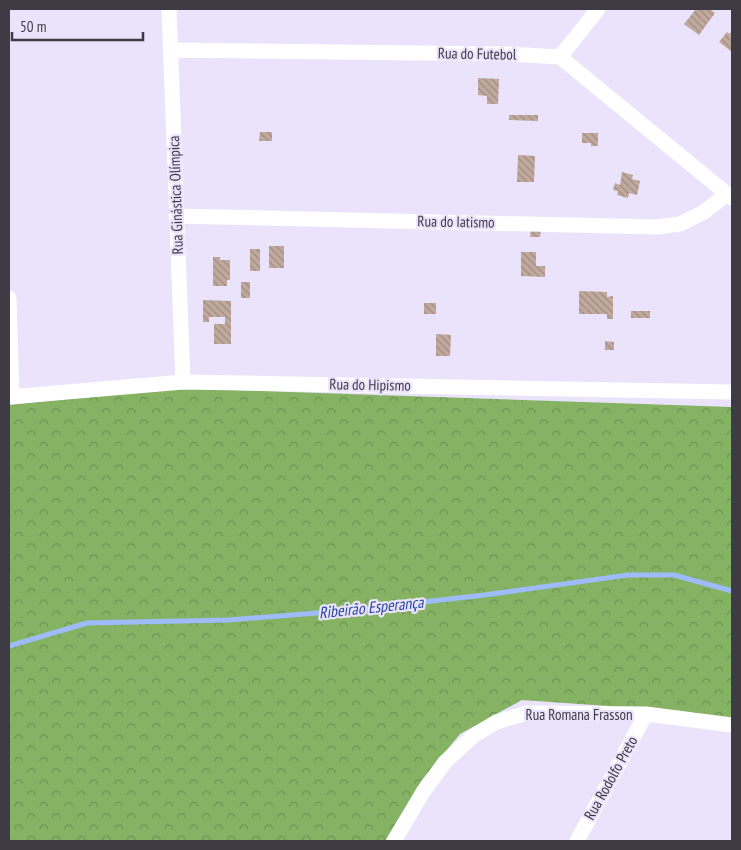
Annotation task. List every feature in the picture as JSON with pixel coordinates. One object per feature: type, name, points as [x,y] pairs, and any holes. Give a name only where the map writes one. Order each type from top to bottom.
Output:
[{"type":"street","name":"Rua Ginástica Olímpica","points":[[169,9],[183,382]]},
{"type":"street","points":[[598,9],[560,57],[730,196]]},
{"type":"street","name":"Rua do Futebol","points":[[171,50],[506,54],[560,57]]},
{"type":"street","name":"Rua do Iatismo","points":[[176,216],[658,227],[680,224],[730,196]]},
{"type":"street","points":[[9,298],[11,397]]},
{"type":"street","name":"Rua do Hipismo","points":[[11,397],[183,382],[732,392]]},
{"type":"street","name":"Rua Romana Frasson","points":[[394,841],[422,792],[445,762],[472,737],[496,722],[526,713],[646,714],[732,725]]},
{"type":"street","name":"Rua Rodolfo Preto","points":[[577,841],[646,714]]},
{"type":"green space","points":[[172,388],[732,407],[732,731],[608,706],[522,700],[460,734],[422,780],[385,841],[9,841],[9,405]]},
{"type":"building","points":[[696,9],[710,9],[715,13],[699,35],[684,24]]},
{"type":"building","points":[[732,30],[732,52],[719,42],[727,32],[730,34]]},
{"type":"building","points":[[478,78],[499,79],[498,104],[487,104],[487,96],[478,95]]},
{"type":"building","points":[[509,115],[538,115],[538,121],[509,120]]},
{"type":"building","points":[[260,132],[272,132],[272,141],[259,141]]},
{"type":"building","points":[[582,133],[598,133],[598,146],[591,146],[591,143],[582,143]]},
{"type":"building","points":[[518,155],[535,156],[534,182],[517,182]]},
{"type":"building","points":[[622,172],[633,175],[632,179],[640,181],[637,195],[629,193],[628,198],[617,195],[618,191],[613,190],[615,183],[620,185]]},
{"type":"building","points":[[531,228],[541,228],[540,237],[530,237]]},
{"type":"building","points":[[269,246],[284,246],[284,268],[269,268]]},
{"type":"building","points":[[250,249],[260,249],[260,271],[250,271]]},
{"type":"building","points":[[521,252],[536,252],[536,266],[545,266],[545,277],[521,276]]},
{"type":"building","points":[[213,257],[220,257],[220,260],[230,260],[230,280],[227,280],[227,286],[213,286]]},
{"type":"building","points":[[241,282],[250,282],[250,298],[241,298]]},
{"type":"building","points":[[579,291],[607,292],[607,297],[613,296],[613,319],[607,319],[607,314],[579,314]]},
{"type":"building","points":[[203,300],[231,301],[231,344],[214,344],[214,324],[225,324],[225,317],[209,317],[209,322],[203,322]]},
{"type":"building","points":[[424,303],[436,303],[436,314],[424,314]]},
{"type":"building","points":[[631,311],[650,311],[650,318],[631,318]]},
{"type":"building","points":[[436,334],[451,335],[450,356],[436,356]]},
{"type":"building","points":[[605,341],[614,342],[614,350],[605,350]]},
{"type":"waterway","name":"Ribeirão Esperança","points":[[9,646],[87,623],[228,620],[354,610],[484,595],[628,575],[674,575],[732,591]]}]
